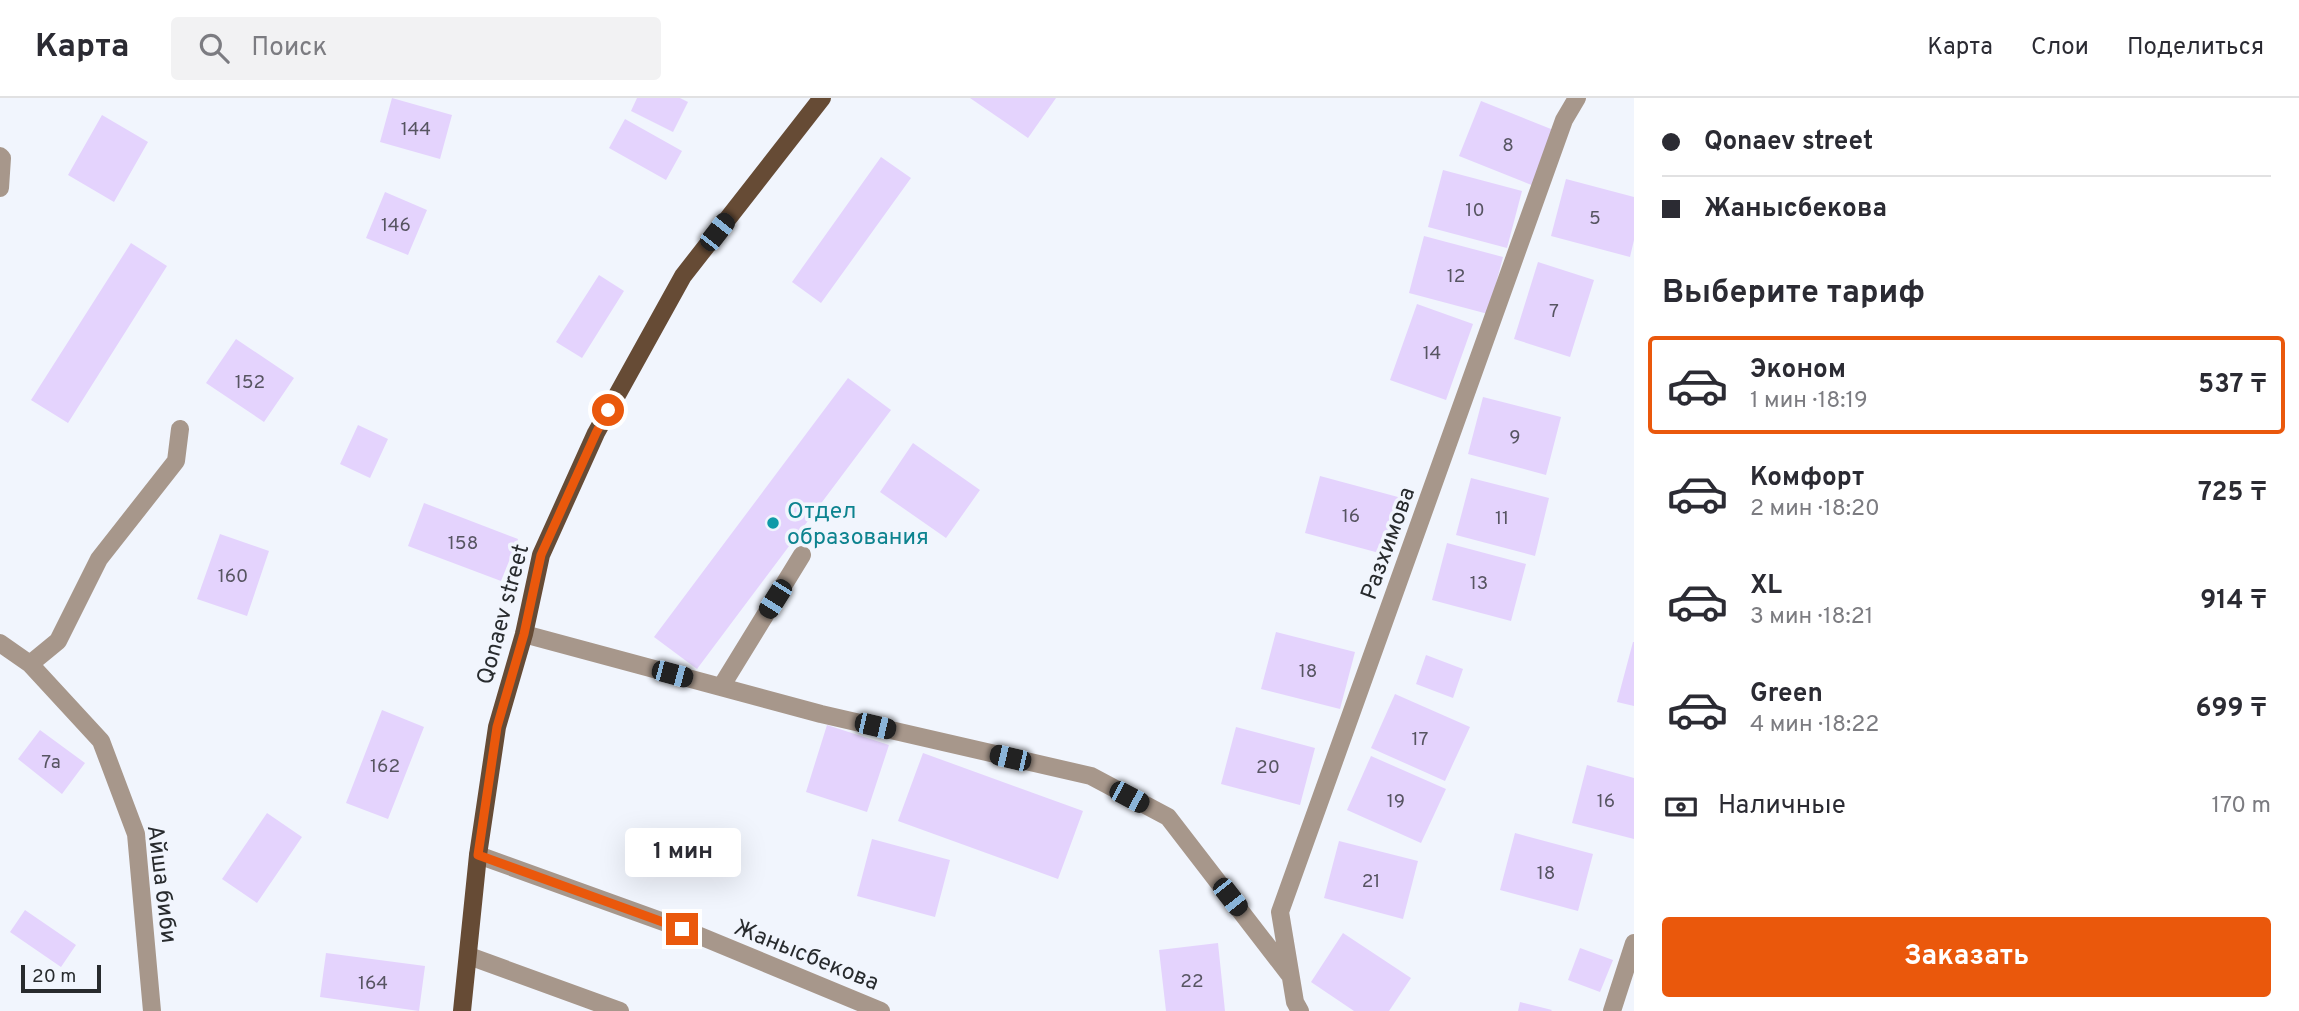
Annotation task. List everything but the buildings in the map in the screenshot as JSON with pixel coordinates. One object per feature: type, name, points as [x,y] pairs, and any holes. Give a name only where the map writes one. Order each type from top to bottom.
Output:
[{"type":"main road","name":"Qonaev street","points":[[462,1011],[478,855],[497,727],[524,634],[541,555],[603,421],[683,276],[822,98]]},
{"type":"street","name":"Разхимова","points":[[1300,1011],[1295,1002],[1280,912],[1564,120],[1577,98]]},
{"type":"street","points":[[0,156],[0,186]]},
{"type":"street","points":[[30,664],[58,641],[99,559],[176,461],[180,429]]},
{"type":"street","points":[[721,687],[802,555]]},
{"type":"street","points":[[524,634],[821,714],[1091,776],[1168,817],[1291,976]]},
{"type":"street","name":"Айша биби","points":[[0,643],[30,664],[101,741],[136,834],[152,1011]]},
{"type":"street","name":"Жанысбекова","points":[[478,855],[682,929],[881,1011]]},
{"type":"street","points":[[1612,1011],[1634,943]]},
{"type":"street","points":[[469,956],[620,1011]]},
{"type":"place","name":"Отдел образования","points":[[773,523]]},
{"type":"route","points":[[608,410],[541,555],[524,634],[497,727],[478,855],[682,929]]}]
